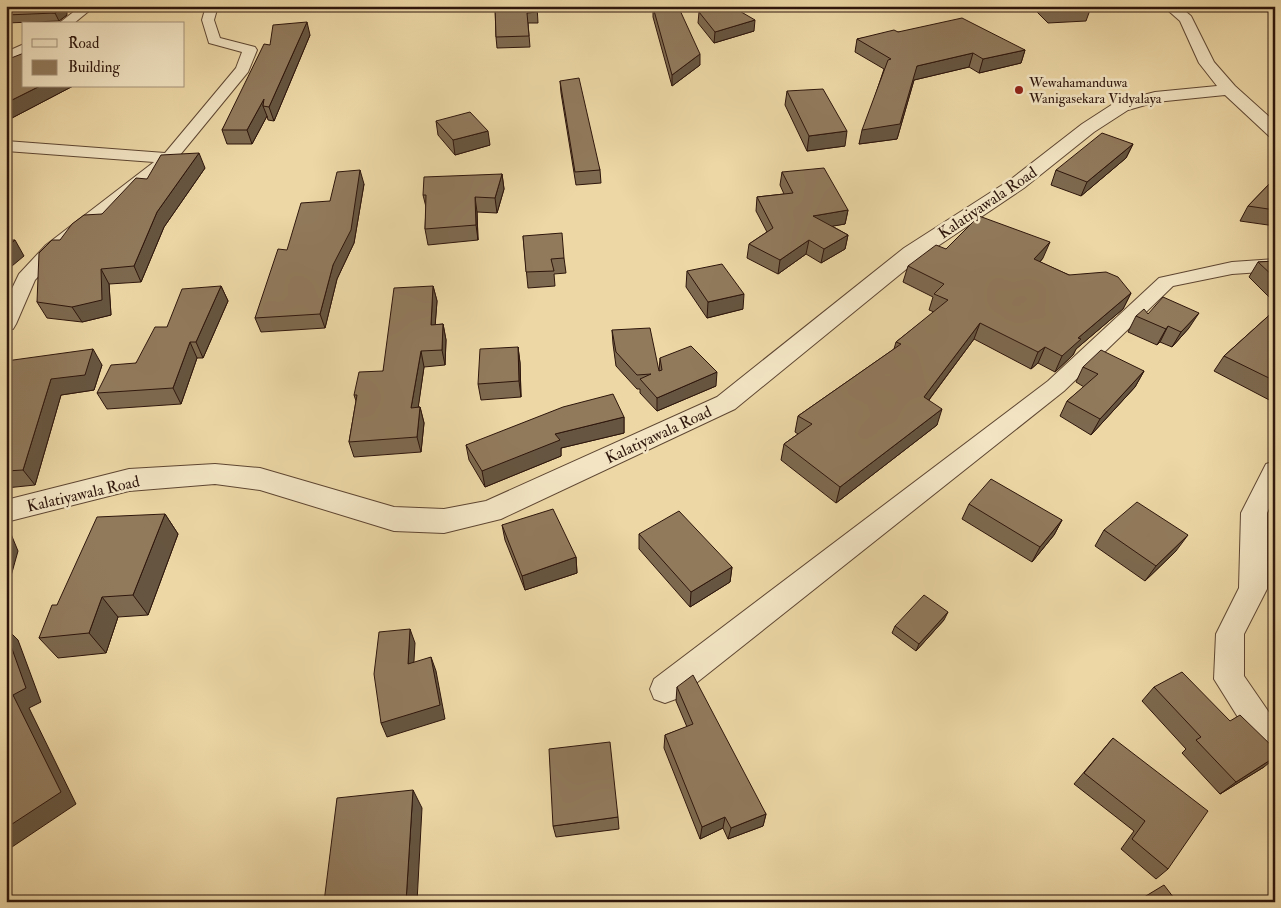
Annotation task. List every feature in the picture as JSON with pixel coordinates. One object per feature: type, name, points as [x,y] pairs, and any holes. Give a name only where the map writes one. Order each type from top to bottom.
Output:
[{"type":"street","points":[[67,22],[90,6]]},
{"type":"street","points":[[6,324],[26,278],[53,249],[169,158],[243,69],[250,50],[214,40],[208,20],[212,6]]},
{"type":"street","points":[[1170,6],[1186,19],[1207,63],[1229,90],[1275,132]]},
{"type":"street","points":[[6,58],[22,49]]},
{"type":"street","name":"Kalatiyawala Road","points":[[6,511],[129,480],[215,474],[260,479],[394,519],[444,521],[491,511],[726,403],[912,253],[1016,184],[1088,128],[1122,106],[1155,97],[1229,90]]},
{"type":"street","points":[[6,146],[169,158]]},
{"type":"street","points":[[665,689],[1056,386],[1166,282],[1232,268],[1275,265]]},
{"type":"street","points":[[1275,470],[1254,513],[1253,589],[1230,634],[1229,679],[1275,748]]},
{"type":"building","points":[[6,6],[63,6],[55,13],[6,15]]},
{"type":"building","points":[[495,6],[537,6],[537,12],[527,13],[529,36],[496,37]]},
{"type":"building","points":[[678,6],[700,54],[672,75],[653,7]]},
{"type":"building","points":[[722,6],[731,6],[755,20],[715,32],[699,12]]},
{"type":"building","points":[[1046,6],[1086,6],[1090,10],[1051,11]]},
{"type":"building","points":[[962,18],[1025,50],[983,59],[973,53],[917,66],[900,124],[862,130],[888,60],[891,59],[857,39],[894,30],[898,32]]},
{"type":"building","points":[[307,22],[269,107],[263,106],[264,99],[247,130],[222,130],[264,44],[270,45],[273,25]]},
{"type":"building","points":[[22,54],[22,88],[36,88],[6,103],[6,60]]},
{"type":"building","points":[[579,78],[600,170],[575,172],[560,81]]},
{"type":"building","points":[[823,89],[847,131],[809,136],[787,91]]},
{"type":"building","points":[[470,112],[488,131],[453,140],[436,121]]},
{"type":"building","points":[[1102,133],[1133,144],[1087,182],[1056,170]]},
{"type":"building","points":[[199,153],[157,212],[134,266],[101,269],[102,300],[72,307],[37,302],[39,253],[52,240],[60,240],[72,224],[84,215],[102,214],[136,178],[147,179],[161,155]]},
{"type":"building","points":[[824,168],[848,210],[813,216],[848,235],[824,249],[809,240],[780,260],[749,244],[773,228],[757,197],[793,193],[782,172]]},
{"type":"building","points":[[360,170],[351,230],[333,265],[320,314],[255,318],[278,249],[287,250],[301,203],[330,201],[337,172]]},
{"type":"building","points":[[502,174],[495,198],[475,197],[476,225],[425,229],[426,195],[423,195],[424,177]]},
{"type":"building","points":[[1275,178],[1275,210],[1248,206]]},
{"type":"building","points":[[979,216],[1050,242],[1034,259],[1069,275],[1106,272],[1118,277],[1131,293],[1078,338],[1081,339],[1062,356],[1045,347],[1038,352],[980,323],[924,397],[942,409],[840,487],[784,444],[812,424],[798,416],[901,344],[896,342],[948,300],[934,294],[944,284],[908,266],[936,245],[946,249]]},
{"type":"building","points":[[562,233],[564,258],[551,259],[554,271],[526,272],[523,236]]},
{"type":"building","points":[[6,240],[15,240],[6,247]]},
{"type":"building","points":[[1275,261],[1275,278],[1258,262]]},
{"type":"building","points":[[722,264],[744,294],[708,302],[687,271]]},
{"type":"building","points":[[221,286],[196,342],[190,342],[173,388],[97,393],[111,365],[136,363],[155,327],[167,327],[182,289]]},
{"type":"building","points":[[433,286],[431,325],[443,324],[442,350],[421,351],[411,408],[420,407],[417,437],[349,442],[357,395],[354,395],[359,372],[383,371],[394,288]]},
{"type":"building","points":[[1163,297],[1199,313],[1181,332],[1168,326],[1166,329],[1136,316],[1144,309],[1148,314]]},
{"type":"building","points":[[1275,310],[1275,381],[1224,356]]},
{"type":"building","points":[[650,328],[659,371],[662,370],[660,358],[691,346],[717,372],[657,398],[640,379],[651,374],[637,375],[616,352],[612,330]]},
{"type":"building","points":[[518,347],[519,381],[478,384],[480,349]]},
{"type":"building","points":[[93,349],[85,375],[51,379],[23,470],[6,471],[6,361]]},
{"type":"building","points":[[1101,350],[1144,371],[1100,419],[1067,401],[1098,374],[1083,367]]},
{"type":"building","points":[[613,394],[624,417],[555,434],[560,440],[482,471],[466,445],[563,407]]},
{"type":"building","points":[[991,479],[1062,520],[1040,547],[969,504]]},
{"type":"building","points":[[1137,502],[1188,535],[1156,566],[1104,530]]},
{"type":"building","points":[[553,509],[576,557],[522,576],[502,525]]},
{"type":"building","points":[[679,511],[732,567],[691,592],[639,534]]},
{"type":"building","points":[[165,514],[133,595],[102,597],[89,633],[39,638],[52,605],[57,605],[97,517]]},
{"type":"building","points":[[924,595],[948,612],[919,644],[895,626]]},
{"type":"building","points":[[410,629],[408,664],[431,657],[440,705],[381,723],[374,674],[379,632]]},
{"type":"building","points":[[6,632],[26,688],[13,695],[61,792],[6,828]]},
{"type":"building","points":[[1182,672],[1230,721],[1240,715],[1275,749],[1275,757],[1236,782],[1196,740],[1201,737],[1154,687]]},
{"type":"building","points":[[693,675],[766,814],[731,828],[725,817],[702,827],[665,735],[693,724],[677,687]]},
{"type":"building","points":[[1113,738],[1208,811],[1168,869],[1132,839],[1145,821],[1084,773]]},
{"type":"building","points":[[610,742],[618,817],[553,826],[549,749]]},
{"type":"building","points":[[413,790],[406,902],[324,902],[337,798]]},
{"type":"building","points":[[1164,885],[1177,902],[1136,902]]},
{"type":"building","points":[[1009,896],[1015,902],[1004,902]]},
{"type":"place","name":"Wewahamanduwa Wanigasekara Vidyalaya","points":[[1019,90]]}]
